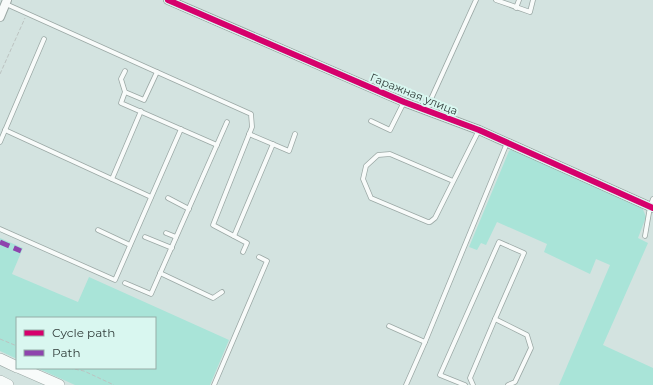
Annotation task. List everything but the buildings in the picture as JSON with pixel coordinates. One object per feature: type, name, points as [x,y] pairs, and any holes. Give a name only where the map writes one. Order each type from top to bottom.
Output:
[{"type":"main road","points":[[0,359],[16,367]]},
{"type":"main road","points":[[22,369],[60,385]]},
{"type":"main road","points":[[0,381],[8,385]]},
{"type":"street","name":"Гаражная улица","points":[[168,0],[404,102],[479,130],[652,205]]},
{"type":"street","points":[[0,17],[6,2]]},
{"type":"lane","points":[[425,110],[476,0]]},
{"type":"lane","points":[[496,0],[530,12],[534,0]]},
{"type":"lane","points":[[516,8],[519,0]]},
{"type":"lane","points":[[6,2],[27,14],[251,114],[252,127],[213,225],[247,243],[243,252]]},
{"type":"lane","points":[[0,142],[44,40]]},
{"type":"lane","points":[[125,71],[121,79],[126,92],[144,100],[157,72]]},
{"type":"lane","points":[[126,92],[121,103],[217,145]]},
{"type":"lane","points":[[371,121],[390,130],[404,102]]},
{"type":"lane","points":[[112,179],[141,111]]},
{"type":"lane","points":[[125,283],[151,294],[227,122]]},
{"type":"lane","points":[[0,229],[115,280],[181,129]]},
{"type":"lane","points":[[5,130],[151,197]]},
{"type":"lane","points":[[453,181],[390,154],[378,155],[372,160],[366,166],[363,179],[371,198],[430,222],[435,218],[479,130]]},
{"type":"lane","points":[[249,134],[289,151],[295,134]]},
{"type":"lane","points":[[406,385],[507,142]]},
{"type":"lane","points":[[234,236],[273,144]]},
{"type":"lane","points":[[168,198],[189,208]]},
{"type":"lane","points":[[645,236],[652,205]]},
{"type":"lane","points":[[98,230],[130,245]]},
{"type":"lane","points":[[166,233],[176,237]]},
{"type":"lane","points":[[145,237],[172,248]]},
{"type":"lane","points":[[465,385],[456,383],[440,375],[499,242],[524,253],[470,378],[473,385]]},
{"type":"lane","points":[[214,385],[267,261],[259,256]]},
{"type":"lane","points":[[160,273],[213,298],[222,292]]},
{"type":"lane","points":[[495,319],[526,335],[531,348],[515,382],[508,385]]},
{"type":"lane","points":[[389,326],[425,342]]},
{"type":"path","points":[[0,74],[27,14]]},
{"type":"path","points":[[0,339],[16,346]]},
{"type":"path","points":[[75,369],[84,371],[114,385]]},
{"type":"green space","points":[[512,149],[642,207],[646,217],[638,238],[648,243],[603,345],[653,368],[653,385],[559,385],[610,265],[596,259],[590,274],[544,252],[547,244],[497,222],[486,245],[481,243],[477,250],[469,247],[509,151]]},
{"type":"green space","points":[[0,238],[23,248],[12,274],[78,302],[89,277],[229,340],[210,385],[75,385],[39,369],[156,369],[156,317],[16,317],[16,359],[0,351]]},
{"type":"marked path","points":[[0,242],[21,251]]},
{"type":"cycle path","points":[[168,0],[404,102],[479,130],[653,208]]}]
